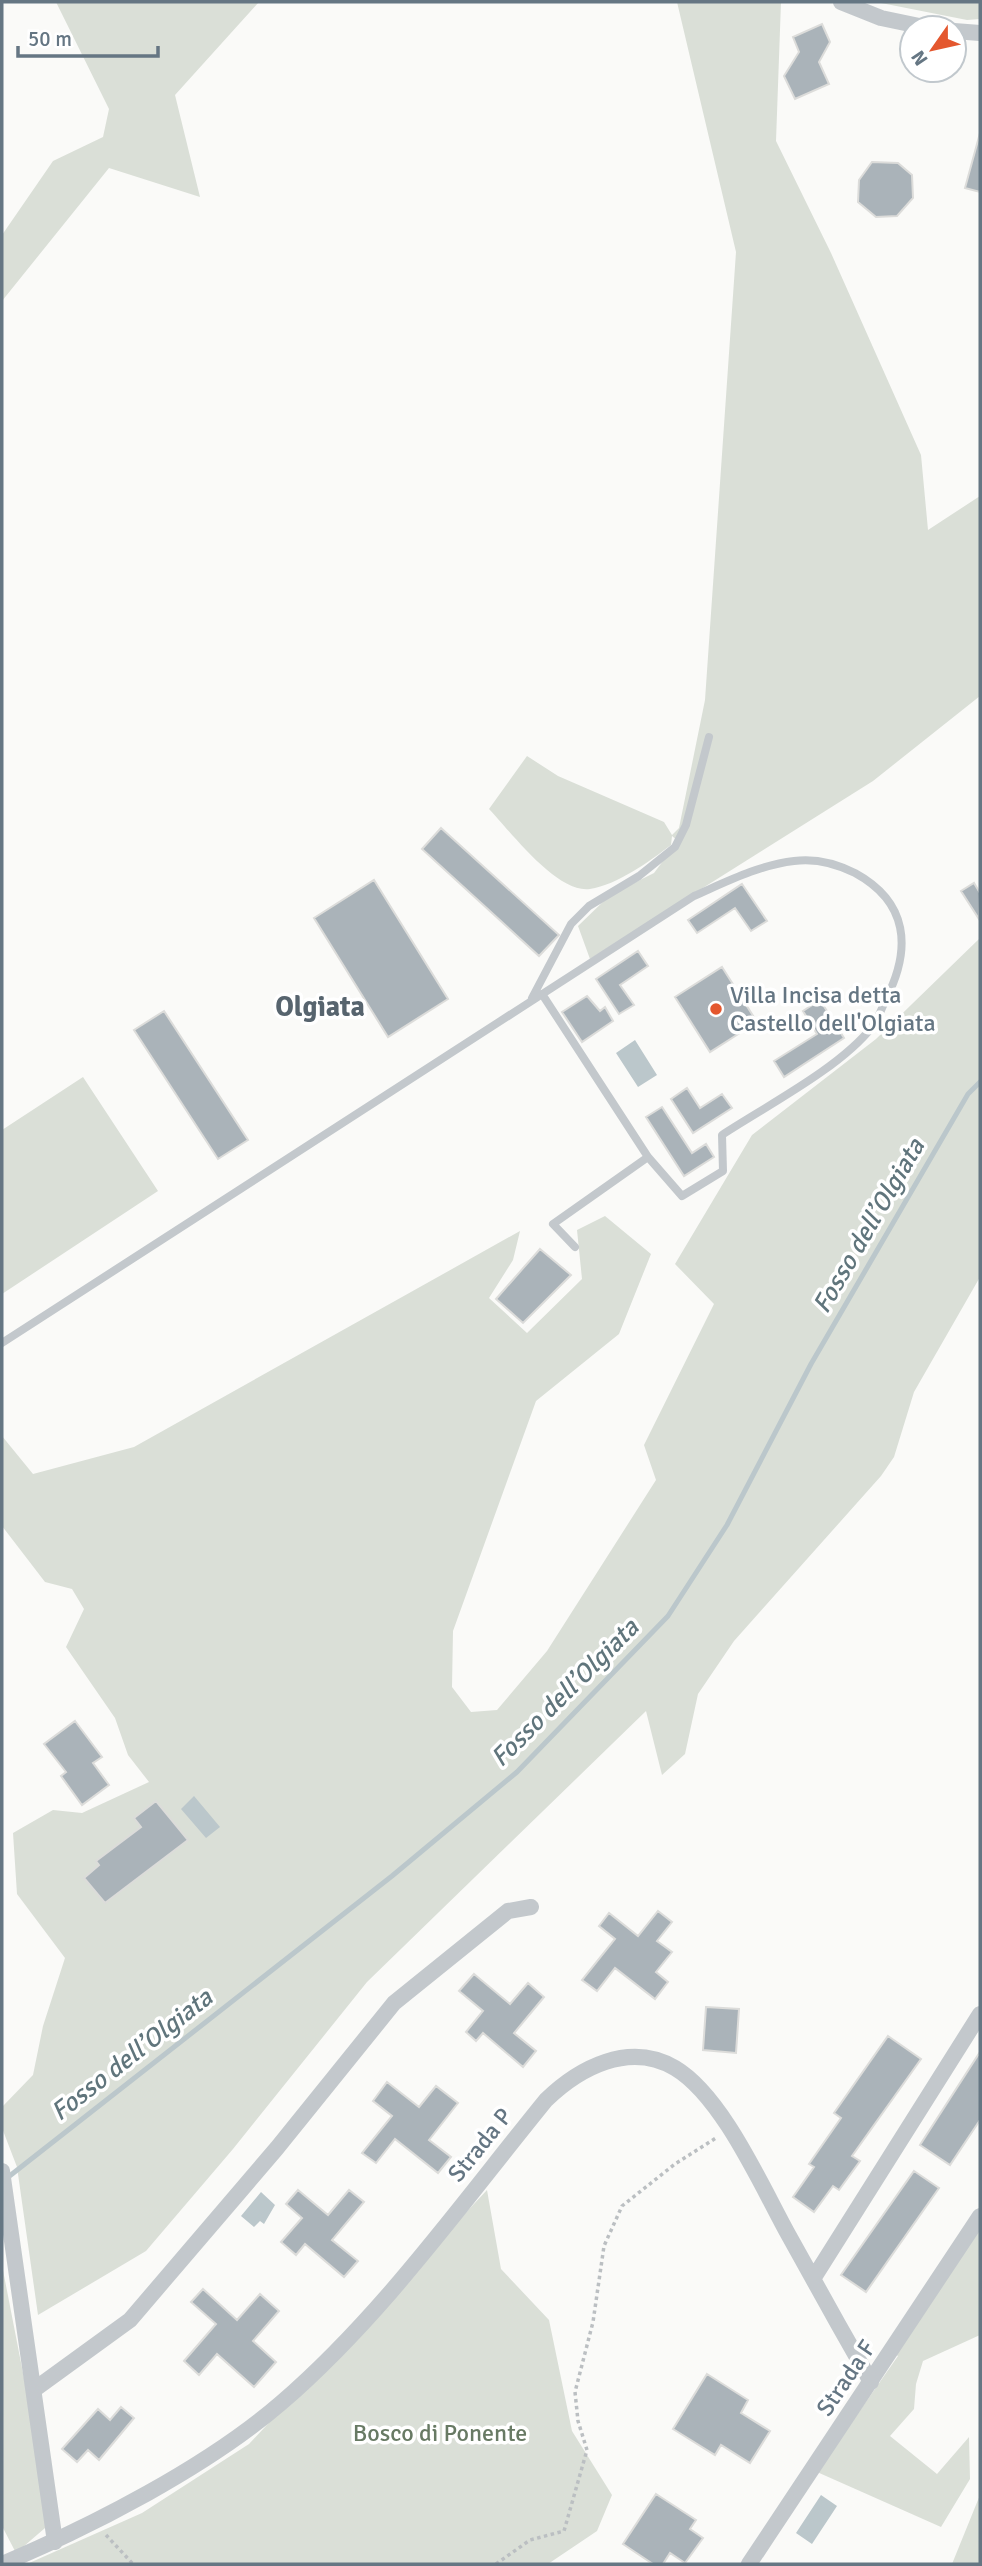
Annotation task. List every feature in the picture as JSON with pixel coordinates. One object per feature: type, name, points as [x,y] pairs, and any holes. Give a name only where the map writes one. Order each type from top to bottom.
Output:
[{"type":"street","points":[[841,2],[881,18],[898,22]]},
{"type":"street","points":[[35,2389],[130,2320],[277,2148],[394,2003],[508,1911],[531,1907]]},
{"type":"street","points":[[813,2279],[980,2014]]},
{"type":"street","name":"Strada P","points":[[2,2564],[55,2542],[202,2460],[267,2414],[310,2376],[349,2336],[429,2244],[546,2100],[583,2071],[616,2059],[640,2058],[663,2063],[696,2085],[732,2131],[871,2382]]},
{"type":"street","points":[[2,2171],[55,2542]]},
{"type":"street","name":"Strada F","points":[[749,2564],[980,2216]]},
{"type":"lane","points":[[528,1003],[541,986],[572,924],[580,915],[612,890],[639,876],[675,847],[686,825],[709,737]]},
{"type":"lane","points":[[2,1343],[528,1003],[694,896],[758,869],[795,860],[833,862],[874,884],[894,907],[903,934],[897,978],[872,1026],[843,1054],[722,1135],[723,1171],[682,1196],[648,1157],[542,994]]},
{"type":"lane","points":[[575,1247],[553,1224],[648,1157]]},
{"type":"path","points":[[496,2564],[530,2540],[564,2531],[587,2450],[578,2421],[575,2392],[593,2322],[604,2246],[622,2206],[705,2142],[732,2131]]},
{"type":"path","points":[[93,2521],[133,2564]]},
{"type":"green space","points":[[56,2],[259,2],[175,95],[200,197],[109,168],[2,301],[2,235],[53,161],[103,137],[109,109]]},
{"type":"green space","points":[[677,2],[781,2],[776,141],[831,253],[921,455],[928,530],[980,496],[980,696],[873,781],[590,959],[578,926],[610,895],[654,873],[678,841],[672,836],[671,845],[622,878],[600,887],[577,888],[549,872],[489,809],[527,756],[558,776],[664,822],[672,835],[679,828],[705,700],[736,252]]},
{"type":"green space","points":[[876,2],[980,2],[980,19],[968,20],[968,14],[937,14]]},
{"type":"green space","points":[[980,938],[980,1277],[914,1392],[894,1457],[881,1476],[734,1641],[698,1694],[685,1754],[662,1775],[646,1711],[367,1982],[233,2149],[146,2251],[38,2315],[17,2167],[2,2128],[2,2107],[33,2075],[43,2026],[65,1958],[17,1894],[13,1833],[53,1810],[82,1813],[149,1782],[128,1755],[115,1718],[66,1647],[84,1609],[72,1589],[45,1582],[2,1526],[2,1436],[33,1474],[134,1447],[520,1231],[513,1260],[489,1298],[527,1333],[582,1279],[577,1230],[605,1216],[651,1254],[619,1334],[536,1401],[453,1631],[452,1687],[471,1712],[497,1710],[547,1651],[656,1480],[644,1445],[714,1304],[675,1264],[752,1135],[876,1039]]},
{"type":"green space","points":[[83,1077],[158,1191],[2,1294],[2,1130]]},
{"type":"green space","name":"Bosco di Ponente","points":[[487,2190],[501,2269],[549,2320],[572,2431],[612,2495],[597,2531],[548,2564],[27,2564],[142,2513],[249,2444]]},
{"type":"green space","points":[[980,2219],[980,2335],[923,2361],[916,2384],[914,2409],[890,2436],[937,2474],[969,2437],[970,2479],[941,2527],[817,2472],[898,2356],[891,2352]]},
{"type":"green space","points":[[2,2265],[52,2522],[16,2553],[2,2526]]},
{"type":"green space","points":[[980,2495],[980,2564],[952,2564]]},
{"type":"shaded area","points":[[635,1040],[657,1075],[638,1087],[616,1053]]},
{"type":"shaded area","points":[[194,1796],[220,1827],[206,1838],[181,1809]]},
{"type":"shaded area","points":[[261,2192],[275,2205],[264,2224],[260,2221],[254,2227],[241,2216]]},
{"type":"shaded area","points":[[821,2495],[837,2506],[812,2544],[796,2533]]},
{"type":"building","points":[[822,24],[830,42],[819,62],[829,84],[795,99],[784,76],[799,52],[793,37]]},
{"type":"building","points":[[980,133],[980,192],[965,188]]},
{"type":"building","points":[[872,162],[898,163],[912,175],[913,198],[897,216],[876,217],[858,202],[859,180]]},
{"type":"building","points":[[441,828],[559,935],[539,956],[422,849]]},
{"type":"building","points":[[374,880],[448,999],[388,1037],[314,918]]},
{"type":"building","points":[[974,883],[980,893],[979,919],[961,891]]},
{"type":"building","points":[[742,884],[767,921],[751,931],[735,908],[697,933],[688,920]]},
{"type":"building","points":[[638,951],[648,966],[620,985],[634,1005],[619,1014],[596,979]]},
{"type":"building","name":"Villa Incisa detta Castello dell'Olgiata","points":[[722,967],[757,1022],[710,1052],[675,997]]},
{"type":"building","points":[[587,996],[600,1011],[605,1007],[613,1021],[582,1042],[562,1012]]},
{"type":"building","points":[[820,1000],[844,1038],[784,1077],[774,1061],[817,1034],[803,1011]]},
{"type":"building","points":[[164,1011],[248,1140],[218,1159],[134,1030]]},
{"type":"building","points":[[687,1088],[700,1108],[722,1094],[732,1108],[693,1133],[671,1099]]},
{"type":"building","points":[[662,1107],[692,1153],[706,1144],[714,1157],[684,1176],[646,1117]]},
{"type":"building","points":[[540,1249],[571,1275],[523,1323],[496,1299]]},
{"type":"building","points":[[75,1721],[102,1757],[93,1763],[109,1785],[82,1805],[61,1776],[66,1772],[44,1744]]},
{"type":"building","points":[[156,1801],[188,1840],[105,1903],[84,1878],[99,1865],[96,1861],[141,1827],[134,1818]]},
{"type":"building","points":[[658,1911],[672,1922],[657,1941],[672,1952],[656,1972],[668,1982],[655,1999],[615,1968],[597,1991],[582,1980],[615,1939],[599,1926],[609,1913],[638,1936]]},
{"type":"building","points":[[474,1974],[510,2004],[528,1983],[544,1997],[514,2033],[536,2051],[523,2067],[483,2033],[476,2041],[466,2032],[483,2011],[459,1991]]},
{"type":"building","points":[[706,2007],[739,2009],[736,2053],[703,2050]]},
{"type":"building","points":[[888,2036],[921,2059],[852,2156],[860,2161],[839,2190],[833,2186],[814,2212],[793,2197],[814,2167],[809,2164],[841,2118],[834,2113]]},
{"type":"building","points":[[980,2052],[980,2120],[950,2165],[920,2145]]},
{"type":"building","points":[[387,2082],[419,2107],[436,2086],[458,2103],[429,2140],[451,2157],[438,2173],[395,2139],[376,2163],[362,2153],[392,2116],[373,2101]]},
{"type":"building","points":[[914,2171],[939,2188],[866,2292],[841,2275]]},
{"type":"building","points":[[298,2190],[328,2215],[349,2190],[364,2202],[332,2240],[358,2261],[344,2277],[305,2244],[296,2255],[281,2242],[302,2218],[286,2204]]},
{"type":"building","points":[[203,2289],[237,2320],[260,2294],[279,2311],[253,2341],[276,2362],[254,2387],[217,2354],[199,2375],[184,2361],[216,2324],[191,2302]]},
{"type":"building","points":[[707,2374],[748,2400],[741,2413],[770,2431],[750,2463],[721,2445],[715,2455],[673,2429]]},
{"type":"building","points":[[121,2407],[134,2418],[99,2460],[88,2450],[77,2462],[62,2449],[98,2409],[110,2420]]},
{"type":"building","points":[[656,2494],[696,2520],[690,2529],[703,2538],[685,2563],[670,2553],[663,2564],[653,2564],[623,2544]]},
{"type":"waterway","name":"Fosso dell’Olgiata","points":[[7,2178],[392,1876],[517,1772],[668,1616],[727,1525],[811,1364],[968,1094],[980,1082]]},
{"type":"place","name":"Villa Incisa detta Castello dell'Olgiata","points":[[716,1009]]},
{"type":"district","name":"Olgiata","points":[[320,1007]]}]
